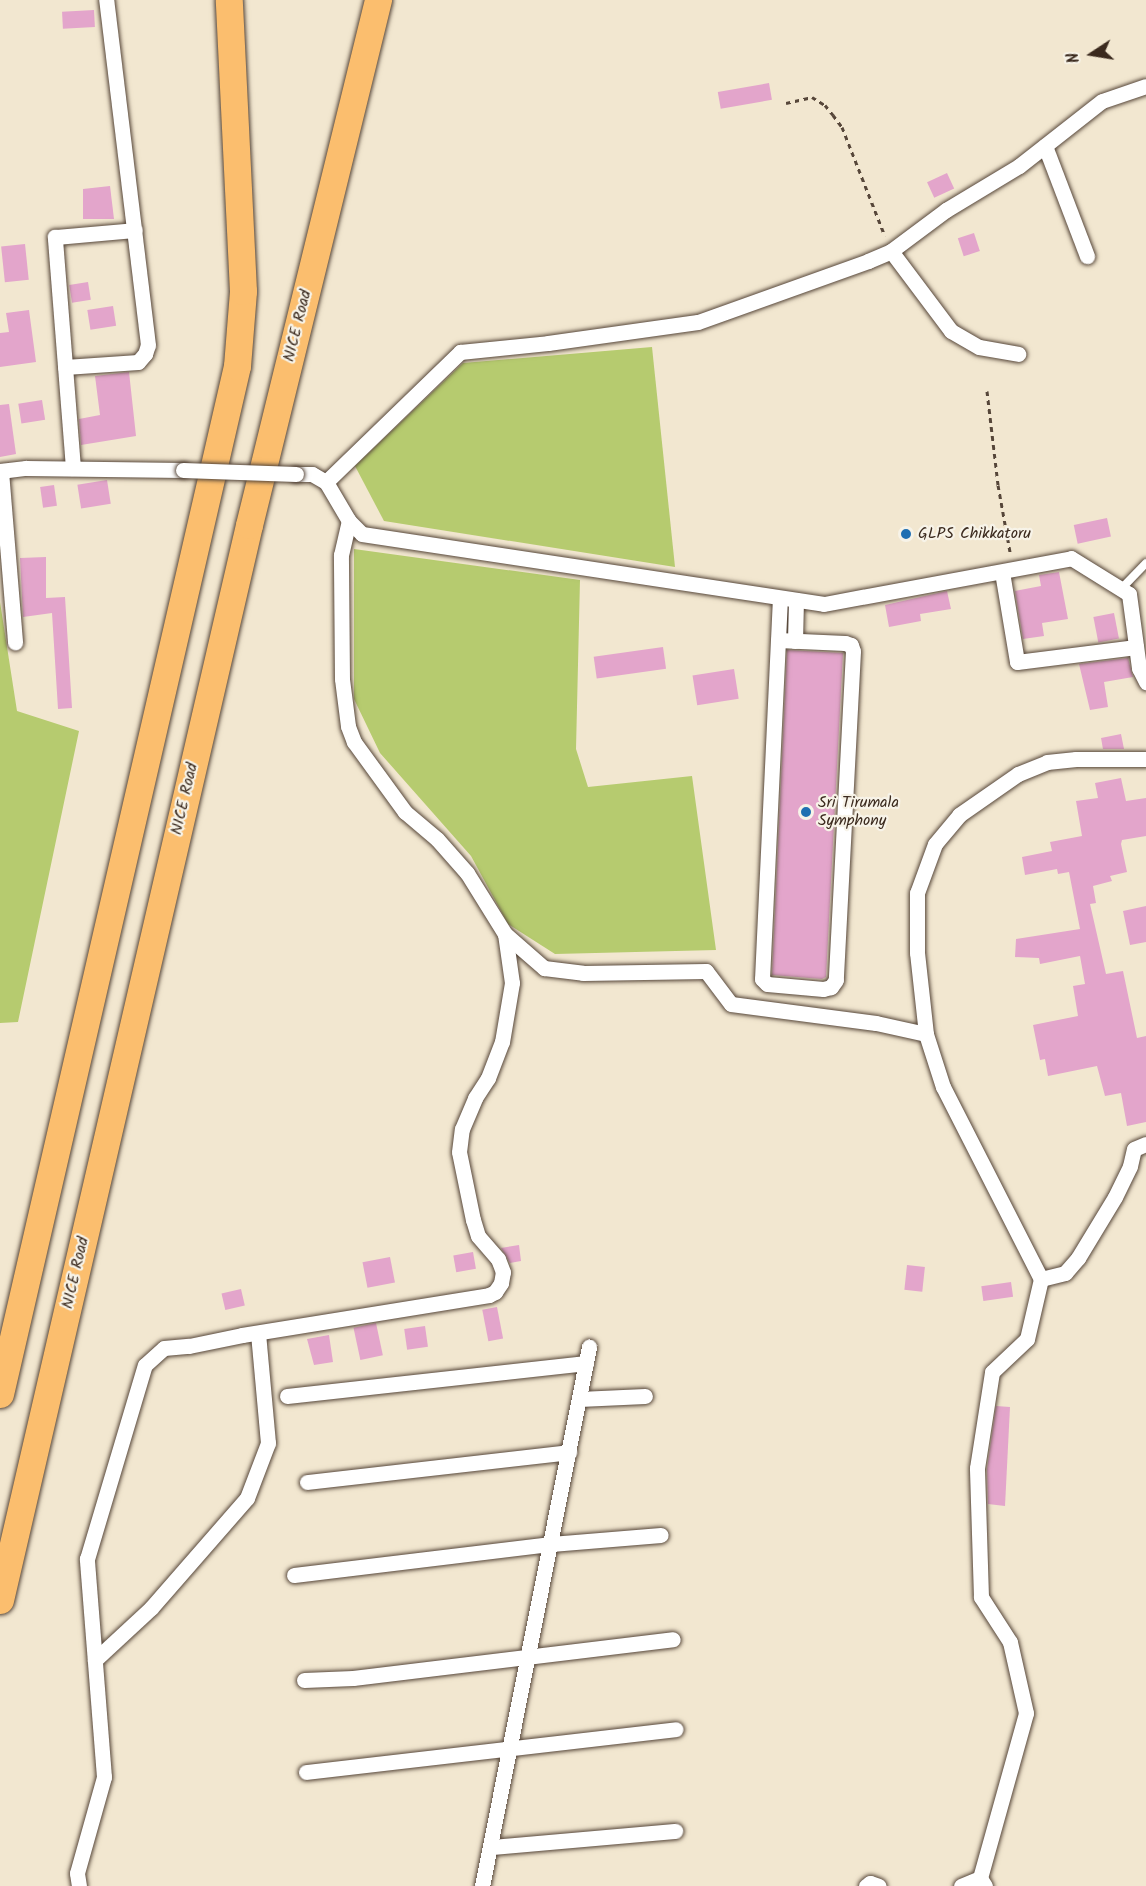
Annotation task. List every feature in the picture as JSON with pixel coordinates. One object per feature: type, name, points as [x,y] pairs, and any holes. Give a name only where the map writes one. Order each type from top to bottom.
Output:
[{"type":"highway","points":[[0,1394],[237,366],[243,291],[230,0]]},
{"type":"highway","name":"NICE Road","points":[[0,1600],[251,513],[378,0]]},
{"type":"street","points":[[65,368],[138,362],[145,354],[148,345],[106,0]]},
{"type":"street","points":[[326,482],[460,352],[549,343],[698,322],[891,251],[946,210],[1019,166],[1102,102],[1146,86]]},
{"type":"street","points":[[1045,146],[1087,256]]},
{"type":"street","points":[[73,468],[55,237],[135,230]]},
{"type":"street","points":[[891,251],[935,313],[951,331],[980,347],[1018,354]]},
{"type":"street","points":[[15,642],[1,471],[73,468],[312,474],[326,482],[349,521],[362,534],[824,604],[1071,558],[1129,594],[1139,668],[1146,682]]},
{"type":"street","points":[[349,521],[341,565],[342,668],[343,699],[354,742],[405,812],[437,839],[467,873],[505,934],[544,968],[583,973],[706,971],[731,1004],[876,1023],[926,1034]]},
{"type":"street","points":[[1008,571],[1017,662],[1136,647]]},
{"type":"street","points":[[778,640],[845,643],[851,645],[853,651],[836,980],[831,987],[823,989],[767,984],[762,979],[778,640],[780,598]]},
{"type":"street","points":[[795,641],[796,600]]},
{"type":"street","points":[[962,1886],[983,1882],[1026,1713],[1010,1642],[981,1597],[977,1468],[992,1372],[1027,1339],[1041,1279],[944,1087],[926,1034],[917,953],[917,893],[935,844],[958,815],[1018,774],[1047,762],[1076,759],[1146,759]]},
{"type":"street","points":[[79,1886],[77,1874],[104,1777],[87,1559],[145,1365],[164,1348],[189,1346],[489,1295],[495,1292],[501,1283],[503,1272],[498,1259],[478,1236],[459,1152],[462,1129],[475,1098],[488,1078],[502,1042],[512,983],[505,934]]},
{"type":"street","points":[[1041,1279],[1065,1273],[1078,1258],[1115,1197],[1130,1166],[1134,1149],[1146,1144]]},
{"type":"street","points":[[95,1660],[151,1608],[247,1498],[268,1443],[258,1333]]},
{"type":"street","points":[[482,1886],[512,1748],[589,1347]]},
{"type":"street","points":[[287,1396],[586,1363]]},
{"type":"street","points":[[579,1399],[645,1396]]},
{"type":"street","points":[[307,1482],[569,1452]]},
{"type":"street","points":[[294,1575],[551,1544],[661,1535]]},
{"type":"street","points":[[304,1680],[353,1678],[673,1639]]},
{"type":"street","points":[[306,1772],[676,1729]]},
{"type":"street","points":[[491,1847],[675,1831]]},
{"type":"street","points":[[866,1886],[870,1883],[879,1886]]},
{"type":"lane","points":[[1121,589],[1146,563]]},
{"type":"path","points":[[786,103],[812,97],[825,105],[838,121],[891,251]]},
{"type":"path","points":[[987,391],[1008,571]]},
{"type":"green space","points":[[652,347],[675,567],[384,521],[355,466],[463,363]]},
{"type":"green space","points":[[354,549],[580,580],[576,749],[588,787],[692,776],[716,950],[555,954],[508,924],[471,856],[380,753],[354,699]]},
{"type":"green space","points":[[0,602],[17,711],[79,731],[18,1022],[0,1023]]},
{"type":"building","points":[[94,10],[95,27],[63,29],[62,12]]},
{"type":"building","points":[[769,83],[772,100],[721,109],[718,92]]},
{"type":"building","points":[[947,173],[954,188],[934,198],[927,182]]},
{"type":"building","points":[[110,186],[114,219],[83,219],[83,189]]},
{"type":"building","points":[[974,233],[980,251],[964,256],[958,238]]},
{"type":"building","points":[[25,244],[29,280],[5,282],[1,247]]},
{"type":"building","points":[[88,282],[91,300],[72,303],[69,285]]},
{"type":"building","points":[[113,306],[116,326],[90,330],[87,310]]},
{"type":"building","points":[[29,310],[36,362],[0,367],[0,333],[9,332],[6,313]]},
{"type":"building","points":[[129,372],[136,436],[81,445],[79,419],[100,415],[95,376]]},
{"type":"building","points":[[42,400],[45,420],[21,424],[18,404]]},
{"type":"building","points":[[9,404],[16,454],[0,457],[0,405]]},
{"type":"building","points":[[107,480],[111,504],[81,508],[77,485]]},
{"type":"building","points":[[54,485],[57,506],[43,508],[40,487]]},
{"type":"building","points":[[1107,518],[1111,537],[1078,544],[1074,525]]},
{"type":"building","points":[[46,557],[46,598],[65,597],[72,708],[58,709],[52,613],[23,617],[20,558]]},
{"type":"building","points":[[1059,572],[1068,619],[1042,623],[1044,636],[1023,639],[1015,591],[1041,586],[1039,575]]},
{"type":"building","points":[[947,591],[951,609],[920,614],[921,621],[889,627],[885,605]]},
{"type":"building","points":[[1114,613],[1119,639],[1098,643],[1093,617]]},
{"type":"building","points":[[663,647],[666,669],[597,679],[594,657]]},
{"type":"building","name":"Sri Tirumala Symphony","points":[[787,650],[843,653],[826,977],[822,979],[772,975]]},
{"type":"building","points":[[1128,658],[1133,677],[1104,682],[1108,707],[1090,710],[1079,664]]},
{"type":"building","points":[[734,669],[739,699],[697,705],[693,676]]},
{"type":"building","points":[[1121,734],[1124,749],[1103,749],[1101,738]]},
{"type":"building","points":[[1121,778],[1126,801],[1146,798],[1146,836],[1122,840],[1127,872],[1110,876],[1112,881],[1093,886],[1096,903],[1090,904],[1106,974],[1123,971],[1137,1038],[1146,1036],[1146,1122],[1127,1126],[1121,1093],[1105,1096],[1097,1066],[1048,1076],[1045,1059],[1040,1060],[1033,1025],[1078,1016],[1073,986],[1085,984],[1080,956],[1040,964],[1039,958],[1015,957],[1016,939],[1080,929],[1069,872],[1058,874],[1057,869],[1025,875],[1022,857],[1052,851],[1050,842],[1082,836],[1076,801],[1098,798],[1095,783]]},
{"type":"building","points":[[1146,906],[1146,942],[1130,945],[1123,911]]},
{"type":"building","points":[[519,1245],[521,1261],[510,1263],[501,1248]]},
{"type":"building","points":[[473,1252],[476,1269],[456,1272],[453,1255]]},
{"type":"building","points":[[390,1257],[395,1283],[367,1288],[363,1262]]},
{"type":"building","points":[[907,1265],[925,1267],[922,1292],[904,1290]]},
{"type":"building","points":[[1011,1282],[1013,1297],[983,1301],[981,1286]]},
{"type":"building","points":[[241,1289],[245,1306],[225,1310],[222,1293]]},
{"type":"building","points":[[497,1307],[503,1338],[488,1341],[482,1310]]},
{"type":"building","points":[[376,1323],[383,1355],[360,1360],[354,1328]]},
{"type":"building","points":[[425,1326],[428,1347],[407,1350],[404,1329]]},
{"type":"building","points":[[329,1335],[333,1362],[314,1365],[307,1339]]},
{"type":"building","points":[[996,1406],[1010,1407],[1005,1506],[988,1504],[987,1469]]},
{"type":"place","name":"GLPS Chikkatoru","points":[[906,534]]},
{"type":"place","name":"Sri Tirumala Symphony","points":[[806,812]]}]
